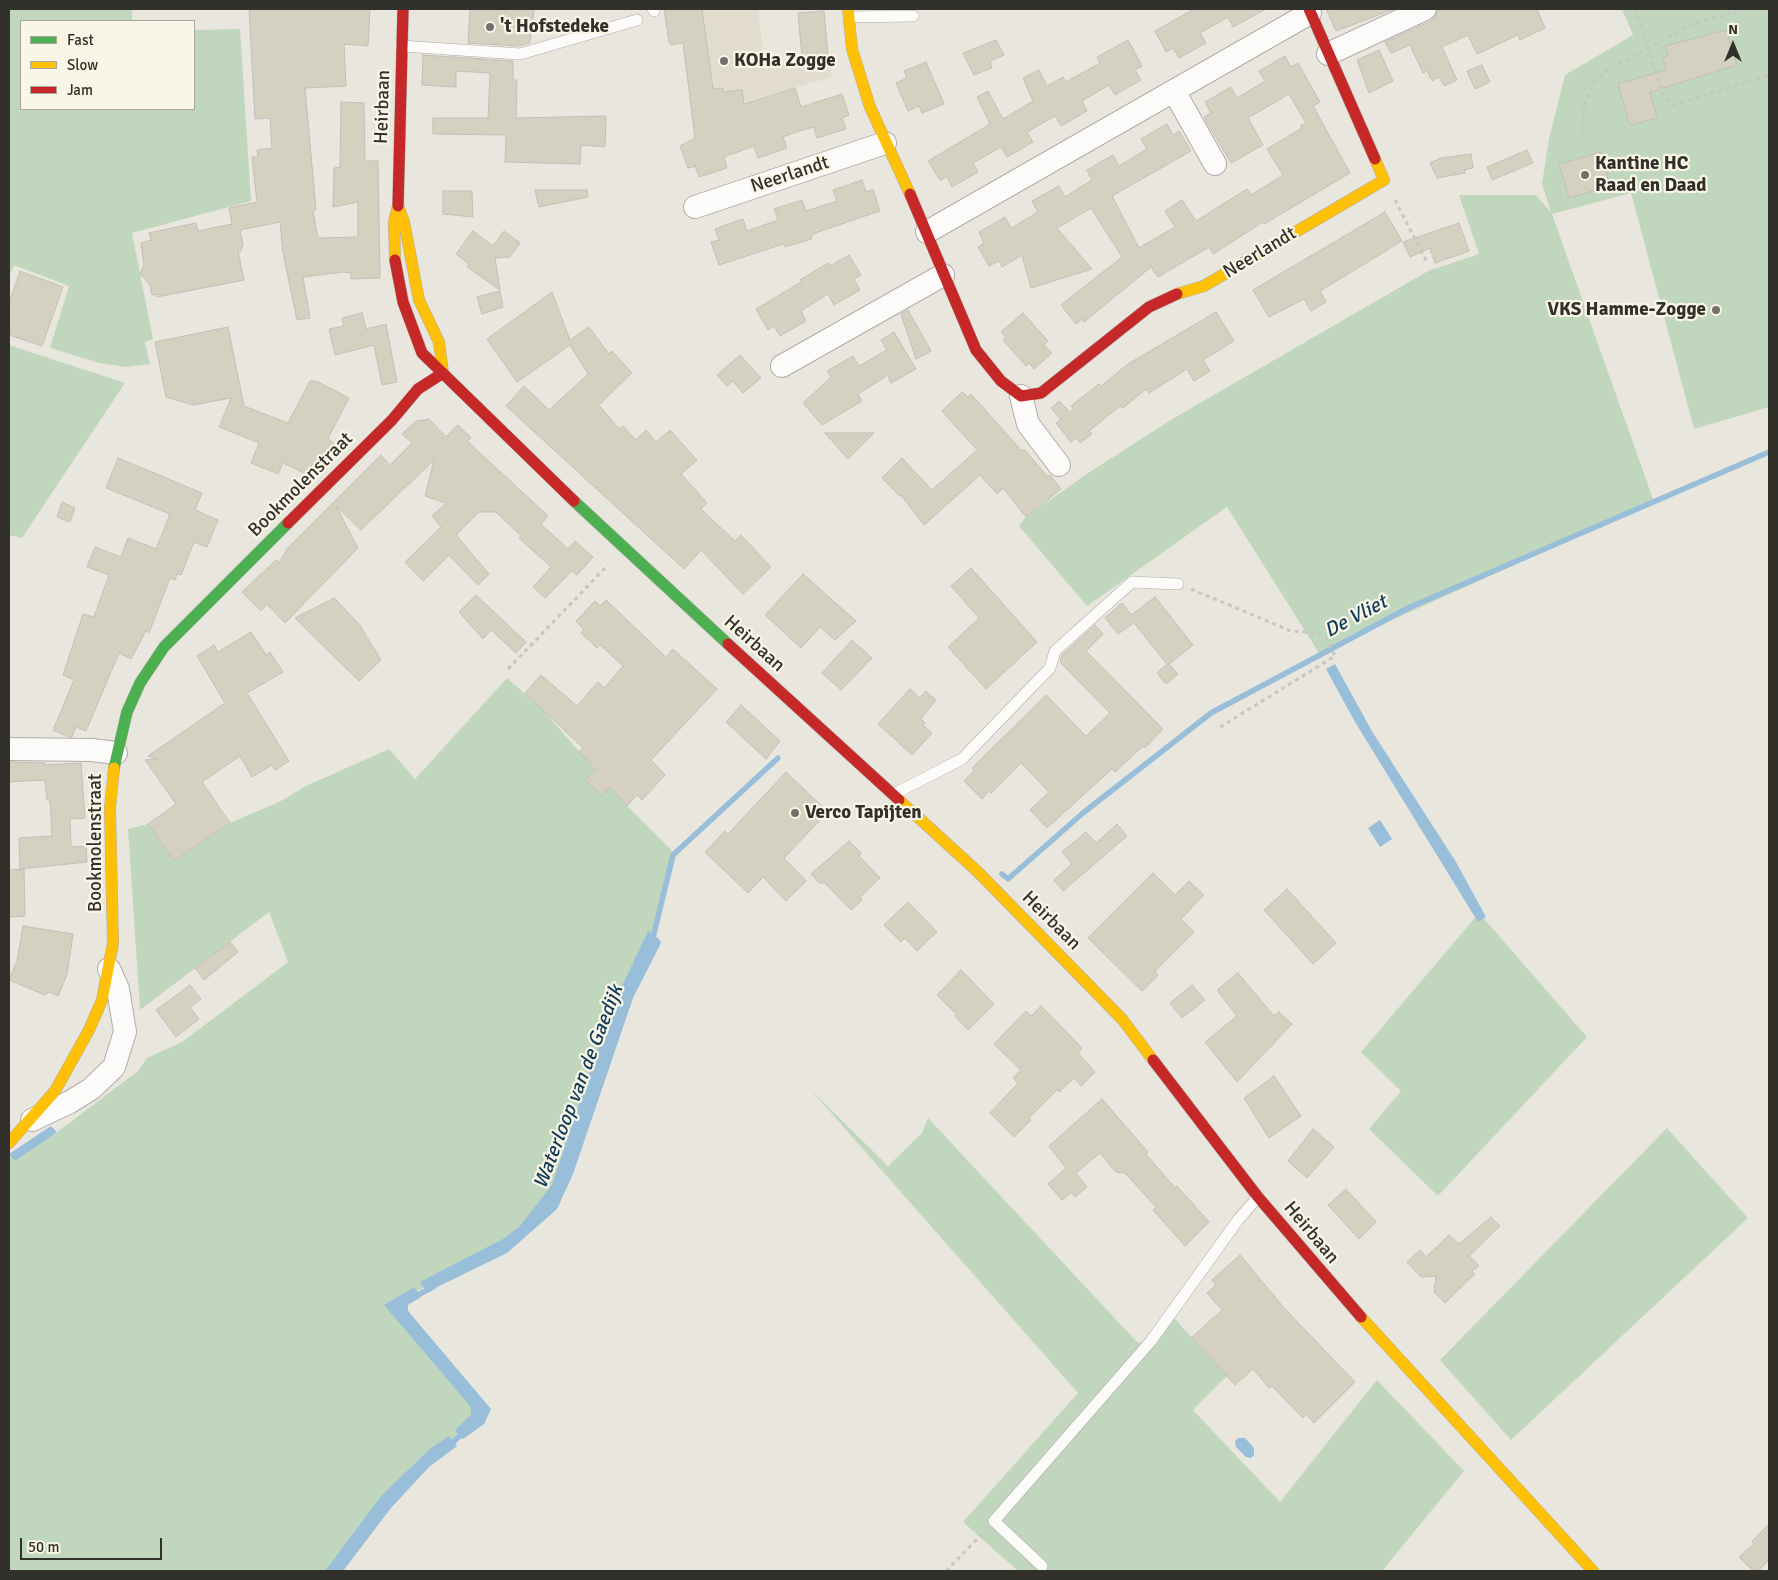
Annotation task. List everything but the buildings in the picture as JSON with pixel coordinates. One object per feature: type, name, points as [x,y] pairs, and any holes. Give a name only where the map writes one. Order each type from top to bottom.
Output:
[{"type":"main road","name":"Heirbaan","points":[[403,9],[398,206],[394,222],[396,264],[403,302],[422,353],[623,550],[978,872],[1122,1019],[1258,1197],[1327,1280],[1593,1571]]},
{"type":"main road","points":[[1310,11],[1384,180]]},
{"type":"main road","points":[[848,13],[854,54],[870,107],[927,232],[943,275],[976,350],[1001,380],[1021,396]]},
{"type":"main road","name":"Neerlandt","points":[[1021,396],[1041,393],[1149,307],[1183,291],[1204,286],[1384,180]]},
{"type":"main road","name":"Heirbaan","points":[[398,206],[404,222],[419,300],[439,342],[443,373]]},
{"type":"main road","name":"Bookmolenstraat","points":[[9,1143],[55,1091],[102,1000],[113,943],[110,808],[116,753],[127,712],[140,683],[164,647],[392,420],[418,389],[443,373]]},
{"type":"street","points":[[1328,54],[1425,9]]},
{"type":"street","points":[[927,232],[1310,11]]},
{"type":"street","points":[[1174,91],[1215,164]]},
{"type":"street","name":"Neerlandt","points":[[695,207],[885,143]]},
{"type":"street","points":[[782,366],[943,275]]},
{"type":"street","points":[[1021,396],[1028,424],[1059,465]]},
{"type":"street","points":[[9,748],[92,750],[116,753]]},
{"type":"street","points":[[29,1121],[70,1102],[91,1089],[114,1067],[125,1032],[118,989],[109,969]]},
{"type":"lane","points":[[848,13],[913,16]]},
{"type":"lane","points":[[402,46],[520,54],[637,20]]},
{"type":"lane","points":[[894,794],[962,759],[1050,668],[1055,650],[1132,582],[1178,584]]},
{"type":"lane","points":[[1042,1566],[994,1521],[1151,1341],[1238,1220],[1258,1197]]},
{"type":"path","points":[[1634,9],[1649,47],[1664,97],[1673,104],[1769,75]]},
{"type":"path","points":[[1582,137],[1584,107],[1592,84],[1607,70],[1691,25],[1744,9]]},
{"type":"path","points":[[1384,180],[1428,264]]},
{"type":"path","points":[[508,669],[623,550]]},
{"type":"path","points":[[1178,584],[1291,631],[1318,634],[1325,637],[1335,656],[1217,729]]},
{"type":"path","points":[[946,1571],[994,1521]]},
{"type":"shaded area","name":"KOHa Zogge","points":[[680,9],[758,9],[765,67],[830,55],[832,77],[692,117]]},
{"type":"green space","points":[[9,9],[132,9],[132,20],[20,20],[20,110],[195,110],[195,30],[240,29],[251,201],[132,233],[153,339],[145,342],[150,364],[126,367],[99,363],[50,348],[69,286],[14,265],[9,277]]},
{"type":"green space","points":[[1622,9],[1769,9],[1769,407],[1694,429],[1631,193],[1552,214],[1654,502],[1319,653],[1227,507],[1087,606],[1019,526],[1026,517],[1085,475],[1174,418],[1428,271],[1479,254],[1459,195],[1536,195],[1551,212],[1542,184],[1549,139],[1565,75],[1633,35]]},
{"type":"green space","points":[[9,345],[125,383],[22,538],[9,535]]},
{"type":"green space","points":[[507,678],[542,709],[627,806],[676,855],[655,935],[567,1165],[532,1226],[391,1306],[483,1411],[376,1512],[339,1571],[9,1571],[9,1155],[56,1133],[138,1071],[147,1058],[182,1042],[288,962],[269,912],[140,1010],[128,829],[148,824],[174,861],[230,823],[279,802],[306,786],[389,749],[415,779]]},
{"type":"green space","points":[[1479,913],[1587,1037],[1438,1196],[1369,1129],[1401,1091],[1361,1052]]},
{"type":"green space","points":[[810,1089],[888,1166],[922,1133],[928,1118],[1137,1342],[1143,1343],[1174,1318],[1227,1376],[1193,1410],[1280,1502],[1377,1380],[1464,1471],[1382,1571],[1018,1571],[963,1522],[1078,1393]]},
{"type":"green space","points":[[1667,1128],[1748,1218],[1511,1440],[1440,1360]]},
{"type":"water","points":[[1335,664],[1373,733],[1456,862],[1486,917],[1478,922],[1355,722],[1326,669]]},
{"type":"water","points":[[1380,820],[1392,839],[1380,847],[1368,828]]},
{"type":"water","points":[[648,931],[659,939],[661,943],[633,998],[573,1174],[557,1209],[507,1253],[427,1292],[420,1282],[503,1239],[520,1226],[552,1185],[610,1012]]},
{"type":"water","points":[[51,1126],[57,1132],[15,1161],[9,1154]]},
{"type":"water","points":[[414,1287],[421,1297],[408,1305],[408,1311],[491,1409],[484,1424],[463,1439],[455,1430],[471,1415],[471,1407],[384,1305]]},
{"type":"water","points":[[449,1436],[457,1446],[429,1467],[391,1508],[343,1571],[325,1571],[382,1495],[431,1448]]},
{"type":"water","points":[[1238,1438],[1245,1438],[1254,1448],[1254,1455],[1251,1458],[1246,1457],[1236,1447],[1235,1441]]},
{"type":"waterway","name":"De Vliet","points":[[1002,874],[1008,879],[1083,813],[1211,713],[1408,608],[1769,452]]},
{"type":"waterway","name":"Waterloop van de Gaedijk","points":[[652,942],[673,855],[778,758]]},
{"type":"waterway","name":"Waterloop van de Gaedijk","points":[[414,1297],[433,1287]]},
{"type":"waterway","name":"Waterloop van de Gaedijk","points":[[449,1446],[464,1432]]},
{"type":"traffic: fast","points":[[574,501],[728,644]]},
{"type":"traffic: fast","points":[[114,768],[127,712],[140,683],[164,647],[288,523]]},
{"type":"traffic: slow","points":[[848,9],[852,49],[870,107],[910,194]]},
{"type":"traffic: slow","points":[[1177,294],[1204,286],[1384,180],[1375,159]]},
{"type":"traffic: slow","points":[[395,260],[394,222],[398,206],[404,222],[419,300],[439,342],[443,373]]},
{"type":"traffic: slow","points":[[9,1143],[55,1091],[89,1030],[102,1000],[113,943],[110,808],[114,768]]},
{"type":"traffic: slow","points":[[899,800],[978,872],[1122,1019],[1153,1060]]},
{"type":"traffic: slow","points":[[1361,1317],[1593,1571]]},
{"type":"traffic: jam","points":[[398,206],[403,9]]},
{"type":"traffic: jam","points":[[1309,9],[1375,159]]},
{"type":"traffic: jam","points":[[910,194],[976,350],[1001,381],[1021,396],[1041,393],[1149,307],[1177,294]]},
{"type":"traffic: jam","points":[[395,260],[403,302],[422,353],[574,501]]},
{"type":"traffic: jam","points":[[288,523],[392,420],[418,389],[443,373]]},
{"type":"traffic: jam","points":[[728,644],[899,800]]},
{"type":"traffic: jam","points":[[1153,1060],[1258,1197],[1361,1317]]},
{"type":"place","name":"'t Hofstedeke","points":[[490,27]]},
{"type":"place","name":"KOHa Zogge","points":[[724,61]]},
{"type":"place","name":"Kantine HC Raad en Daad","points":[[1585,175]]},
{"type":"place","name":"VKS Hamme-Zogge","points":[[1716,310]]},
{"type":"place","name":"Verco Tapijten","points":[[795,813]]}]
